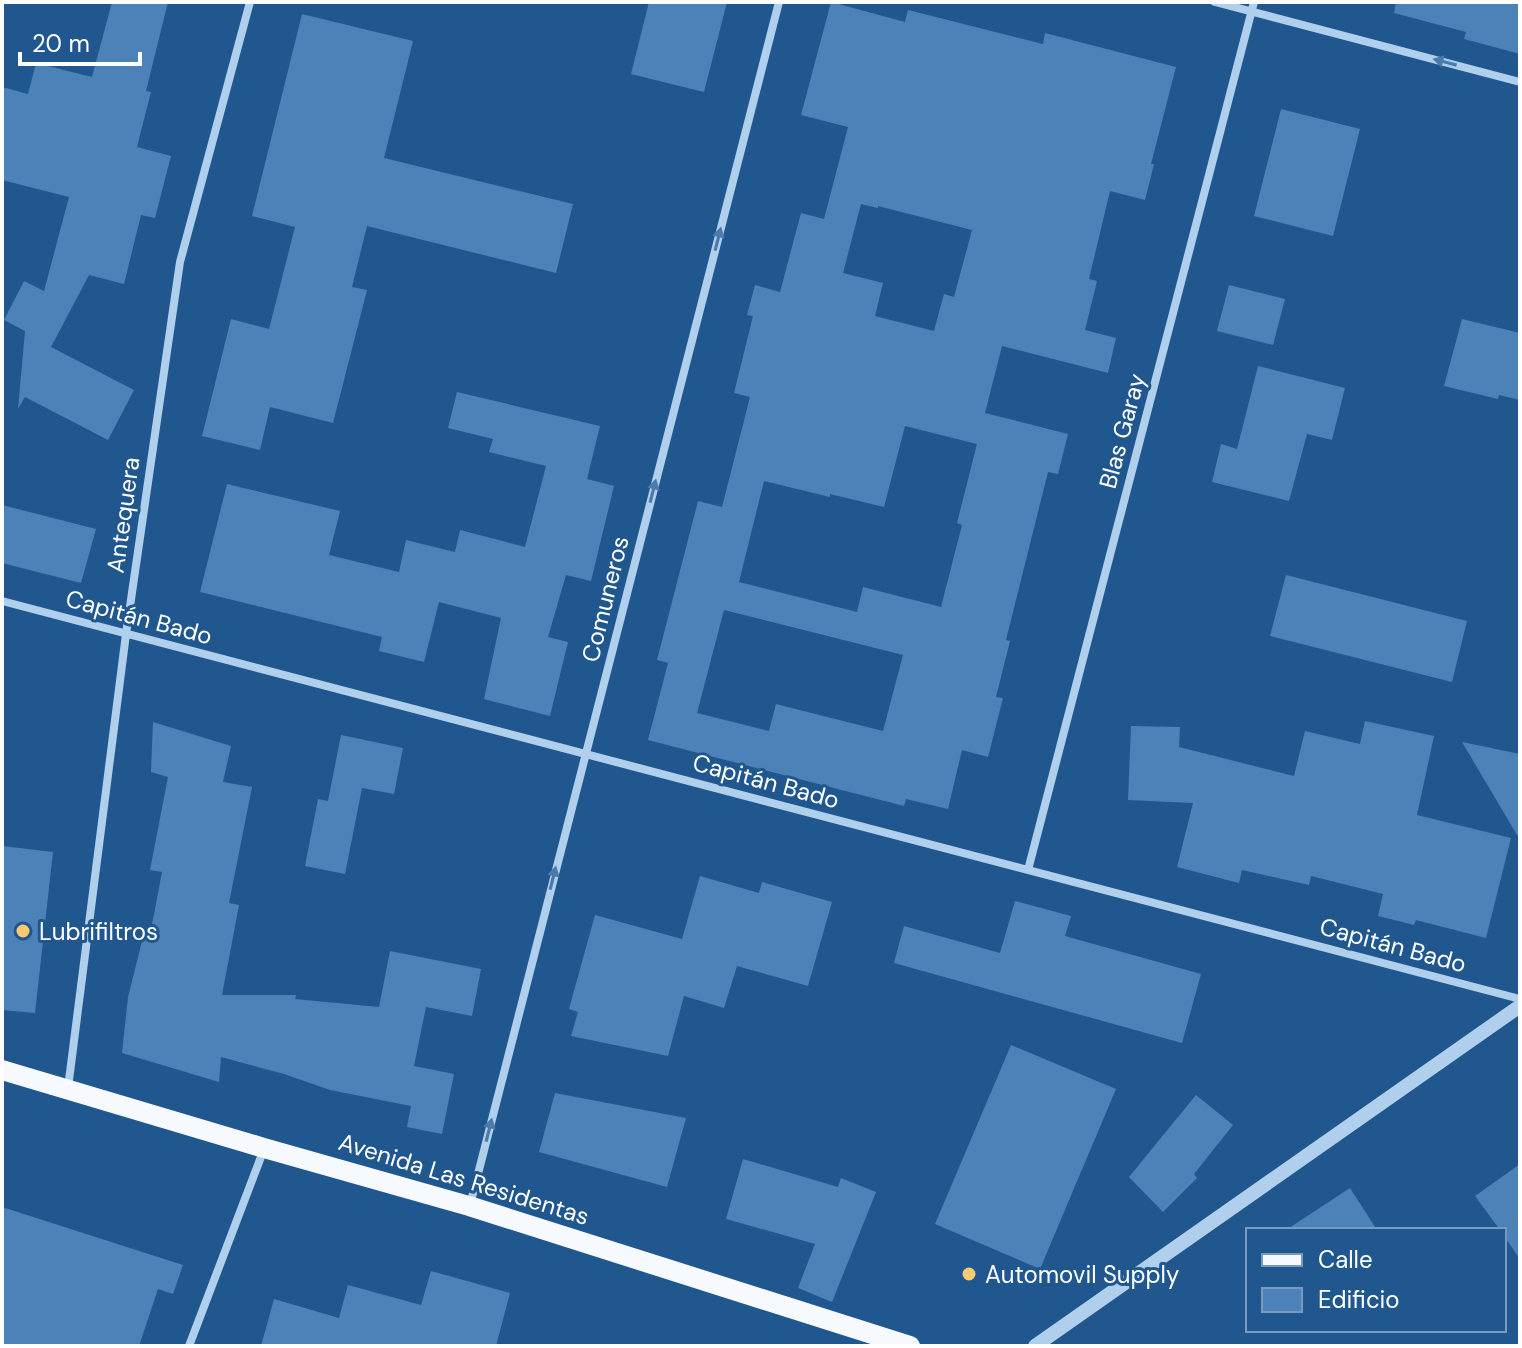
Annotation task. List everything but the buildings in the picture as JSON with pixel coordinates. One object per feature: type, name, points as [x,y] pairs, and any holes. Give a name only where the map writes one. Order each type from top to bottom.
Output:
[{"type":"main road","name":"Avenida Las Residentas","points":[[2,1070],[469,1206],[910,1346]]},
{"type":"street","name":"Antequera","points":[[68,1089],[126,634],[180,262],[250,2]]},
{"type":"street","name":"Comuneros","points":[[469,1206],[779,2]]},
{"type":"street","points":[[1215,2],[1253,7],[1520,82]]},
{"type":"street","name":"Blas Garay","points":[[1028,870],[1253,7]]},
{"type":"street","name":"Capitán Bado","points":[[2,601],[1520,999]]},
{"type":"street","points":[[1035,1346],[1520,1006]]},
{"type":"street","points":[[189,1346],[264,1148]]},
{"type":"place","name":"Lubrifiltros","points":[[23,931]]},
{"type":"place","name":"Automovil Supply","points":[[969,1274]]}]
